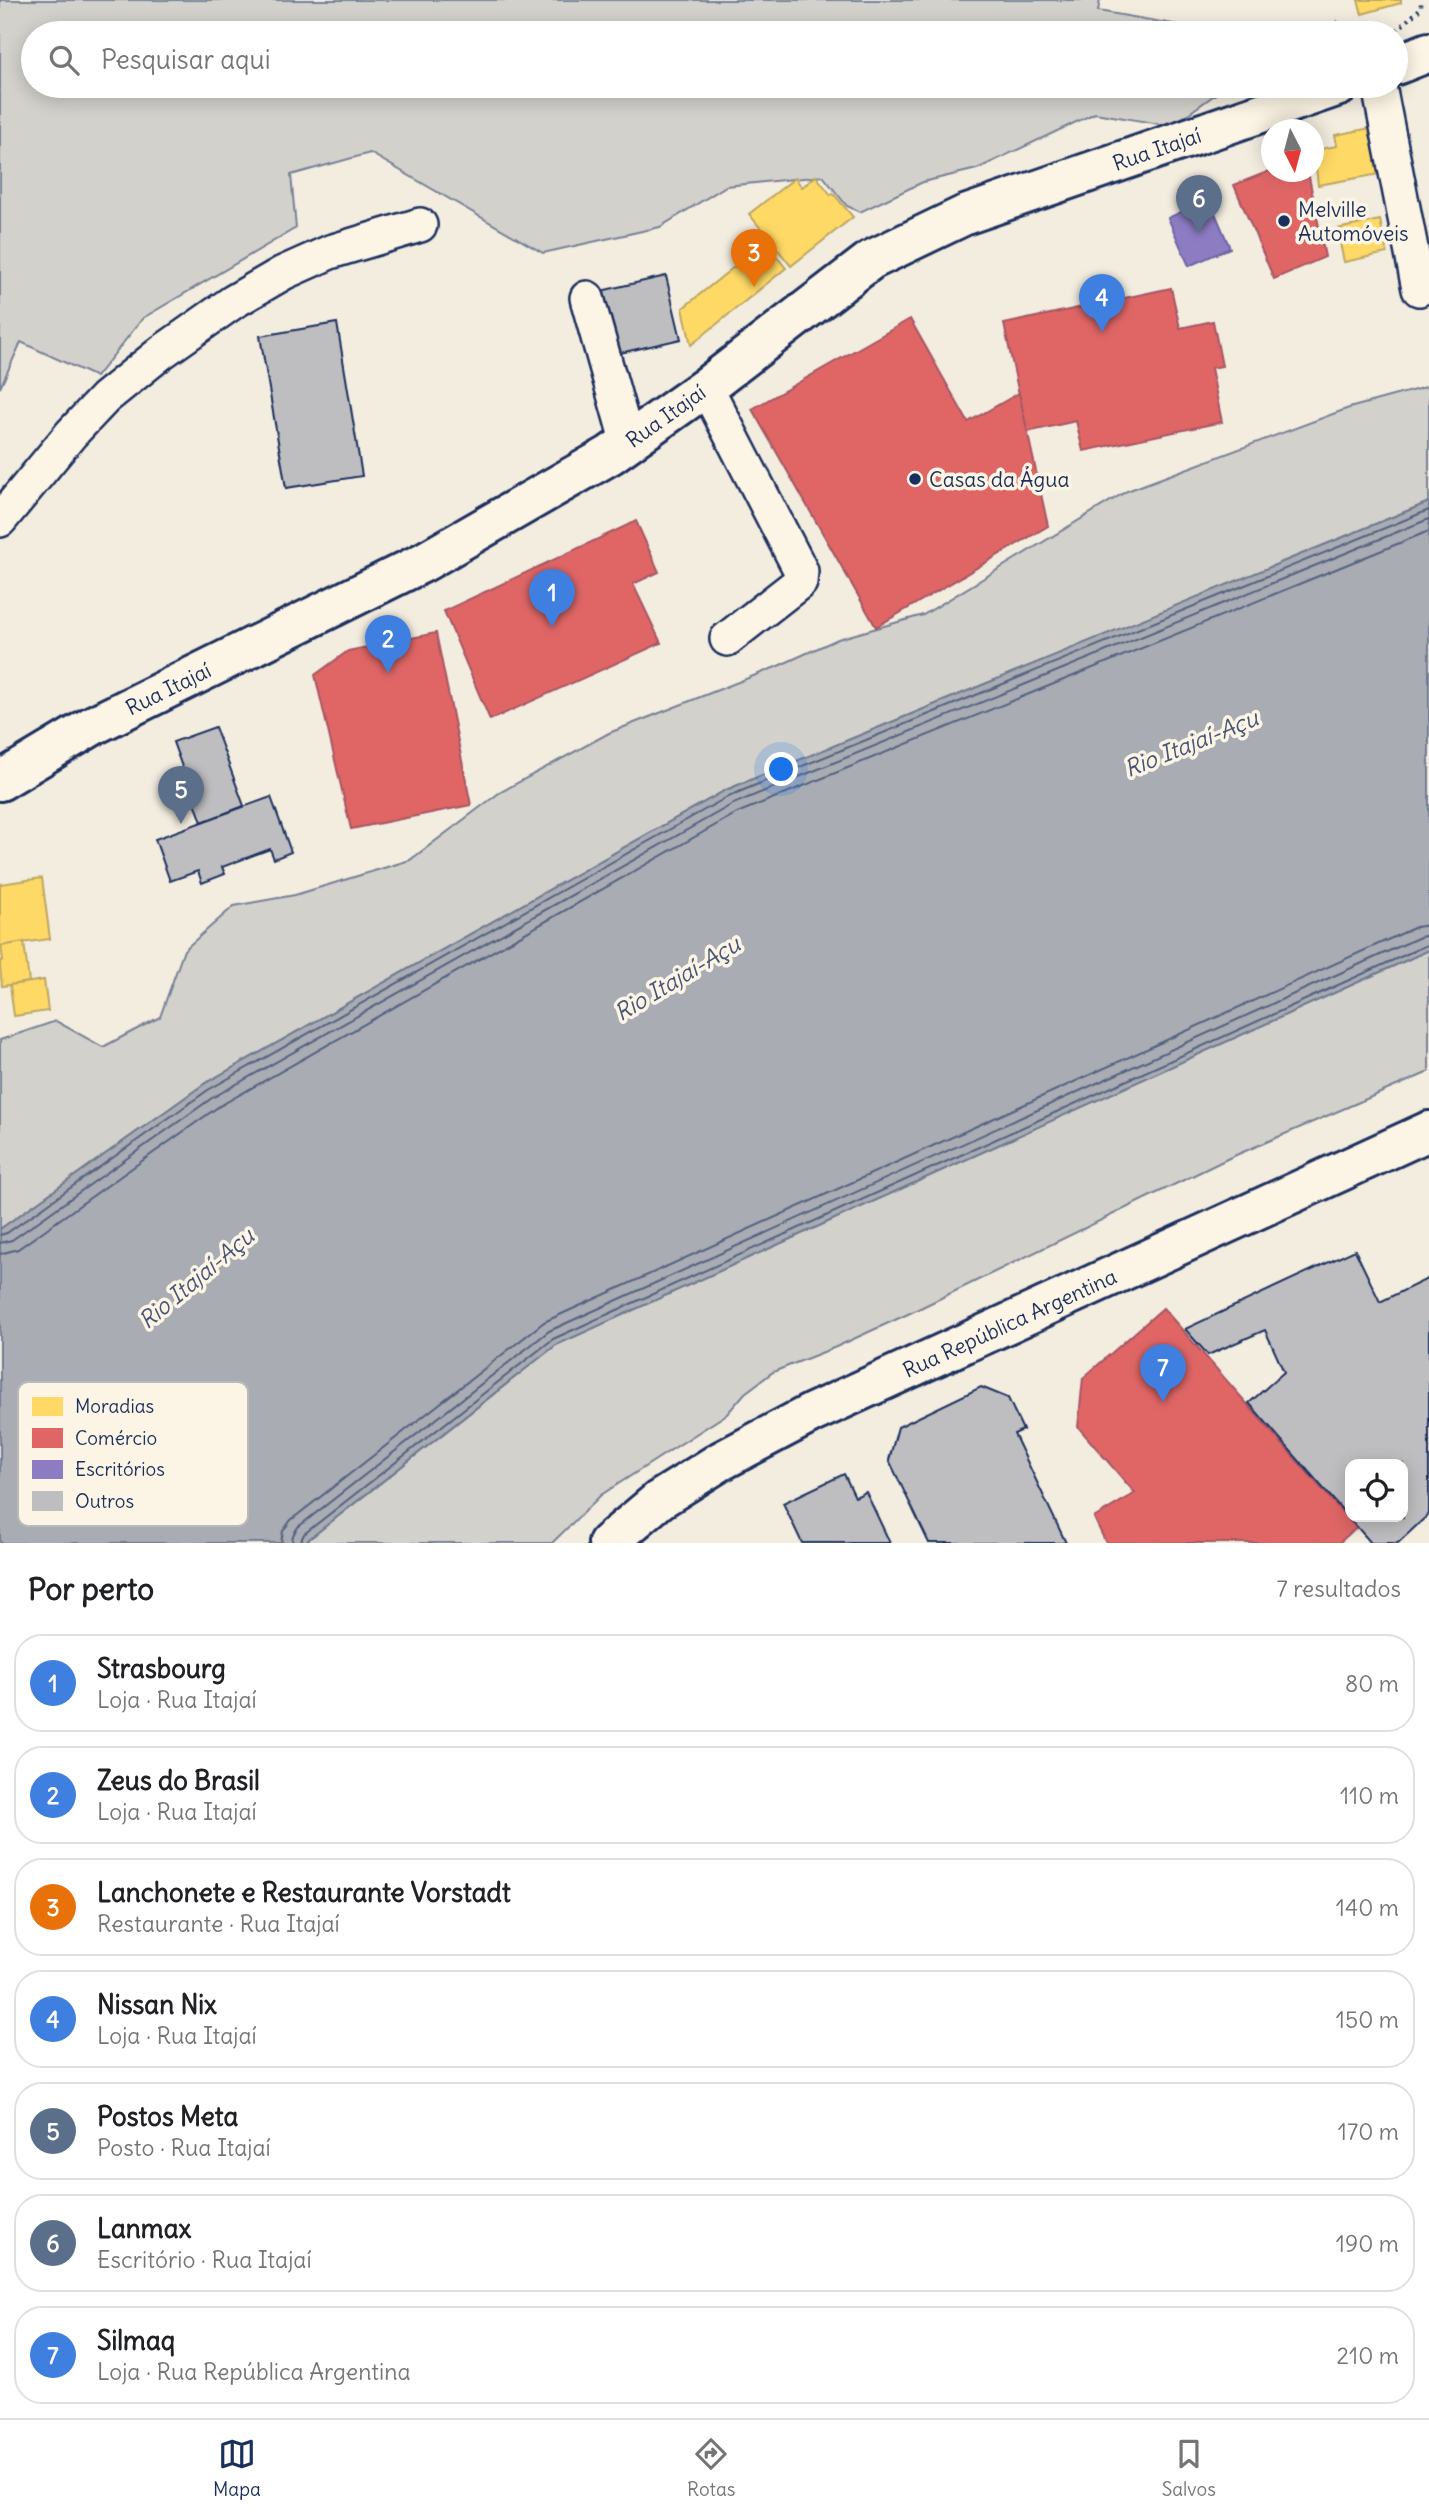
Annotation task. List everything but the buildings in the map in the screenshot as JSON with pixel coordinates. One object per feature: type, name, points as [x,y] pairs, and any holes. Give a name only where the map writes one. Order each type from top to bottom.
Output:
[{"type":"main road","points":[[1408,60],[1429,52]]},
{"type":"main road","name":"Rua Itajaí","points":[[0,781],[92,726],[424,562],[628,444],[871,260],[965,215],[1010,198],[1304,98]]},
{"type":"main road","name":"Rua República Argentina","points":[[608,1543],[659,1500],[720,1461],[811,1413],[1429,1131]]},
{"type":"street","points":[[1381,98],[1419,289]]},
{"type":"street","points":[[0,520],[71,434],[105,398],[172,345],[233,302],[283,273],[330,251],[420,225]]},
{"type":"street","points":[[587,298],[617,413],[628,444]]},
{"type":"street","points":[[706,387],[801,571],[800,582],[727,639]]},
{"type":"path","points":[[1407,21],[1421,8],[1421,0]]},
{"type":"shaded area","points":[[0,0],[1100,0],[1098,11],[1156,21],[21,21],[21,98],[1210,98],[1171,126],[1095,113],[977,169],[923,182],[860,212],[847,206],[823,176],[726,186],[660,227],[543,253],[370,153],[291,175],[296,228],[143,318],[96,377],[21,342],[0,388]]},
{"type":"shaded area","points":[[1429,386],[1429,502],[726,790],[204,1084],[0,1229],[0,1040],[56,1021],[103,1047],[160,1017],[184,950],[234,906],[295,895],[410,860],[499,793],[609,733],[776,667],[838,639],[923,615],[1127,491],[1349,408]]},
{"type":"shaded area","points":[[1429,950],[1429,1072],[1229,1158],[908,1314],[773,1372],[745,1393],[727,1414],[601,1495],[552,1543],[304,1543],[556,1345]]},
{"type":"water","name":"Rio Itajaí-Açu","points":[[1429,502],[1429,950],[556,1345],[304,1543],[0,1543],[0,1229],[204,1084],[726,790]]},
{"type":"place","name":"Melville Automóveis","points":[[1284,221]]},
{"type":"place","name":"Lanmax","points":[[1199,233]]},
{"type":"place","name":"Lanchonete e Restaurante Vorstadt","points":[[754,287]]},
{"type":"place","name":"Nissan Nix","points":[[1102,332]]},
{"type":"place","name":"Casas da Água","points":[[915,479]]},
{"type":"place","name":"Strasbourg","points":[[552,627]]},
{"type":"place","name":"Zeus do Brasil","points":[[388,673]]},
{"type":"place","name":"Postos Meta","points":[[181,824]]},
{"type":"place","name":"Silmaq","points":[[1163,1402]]}]
